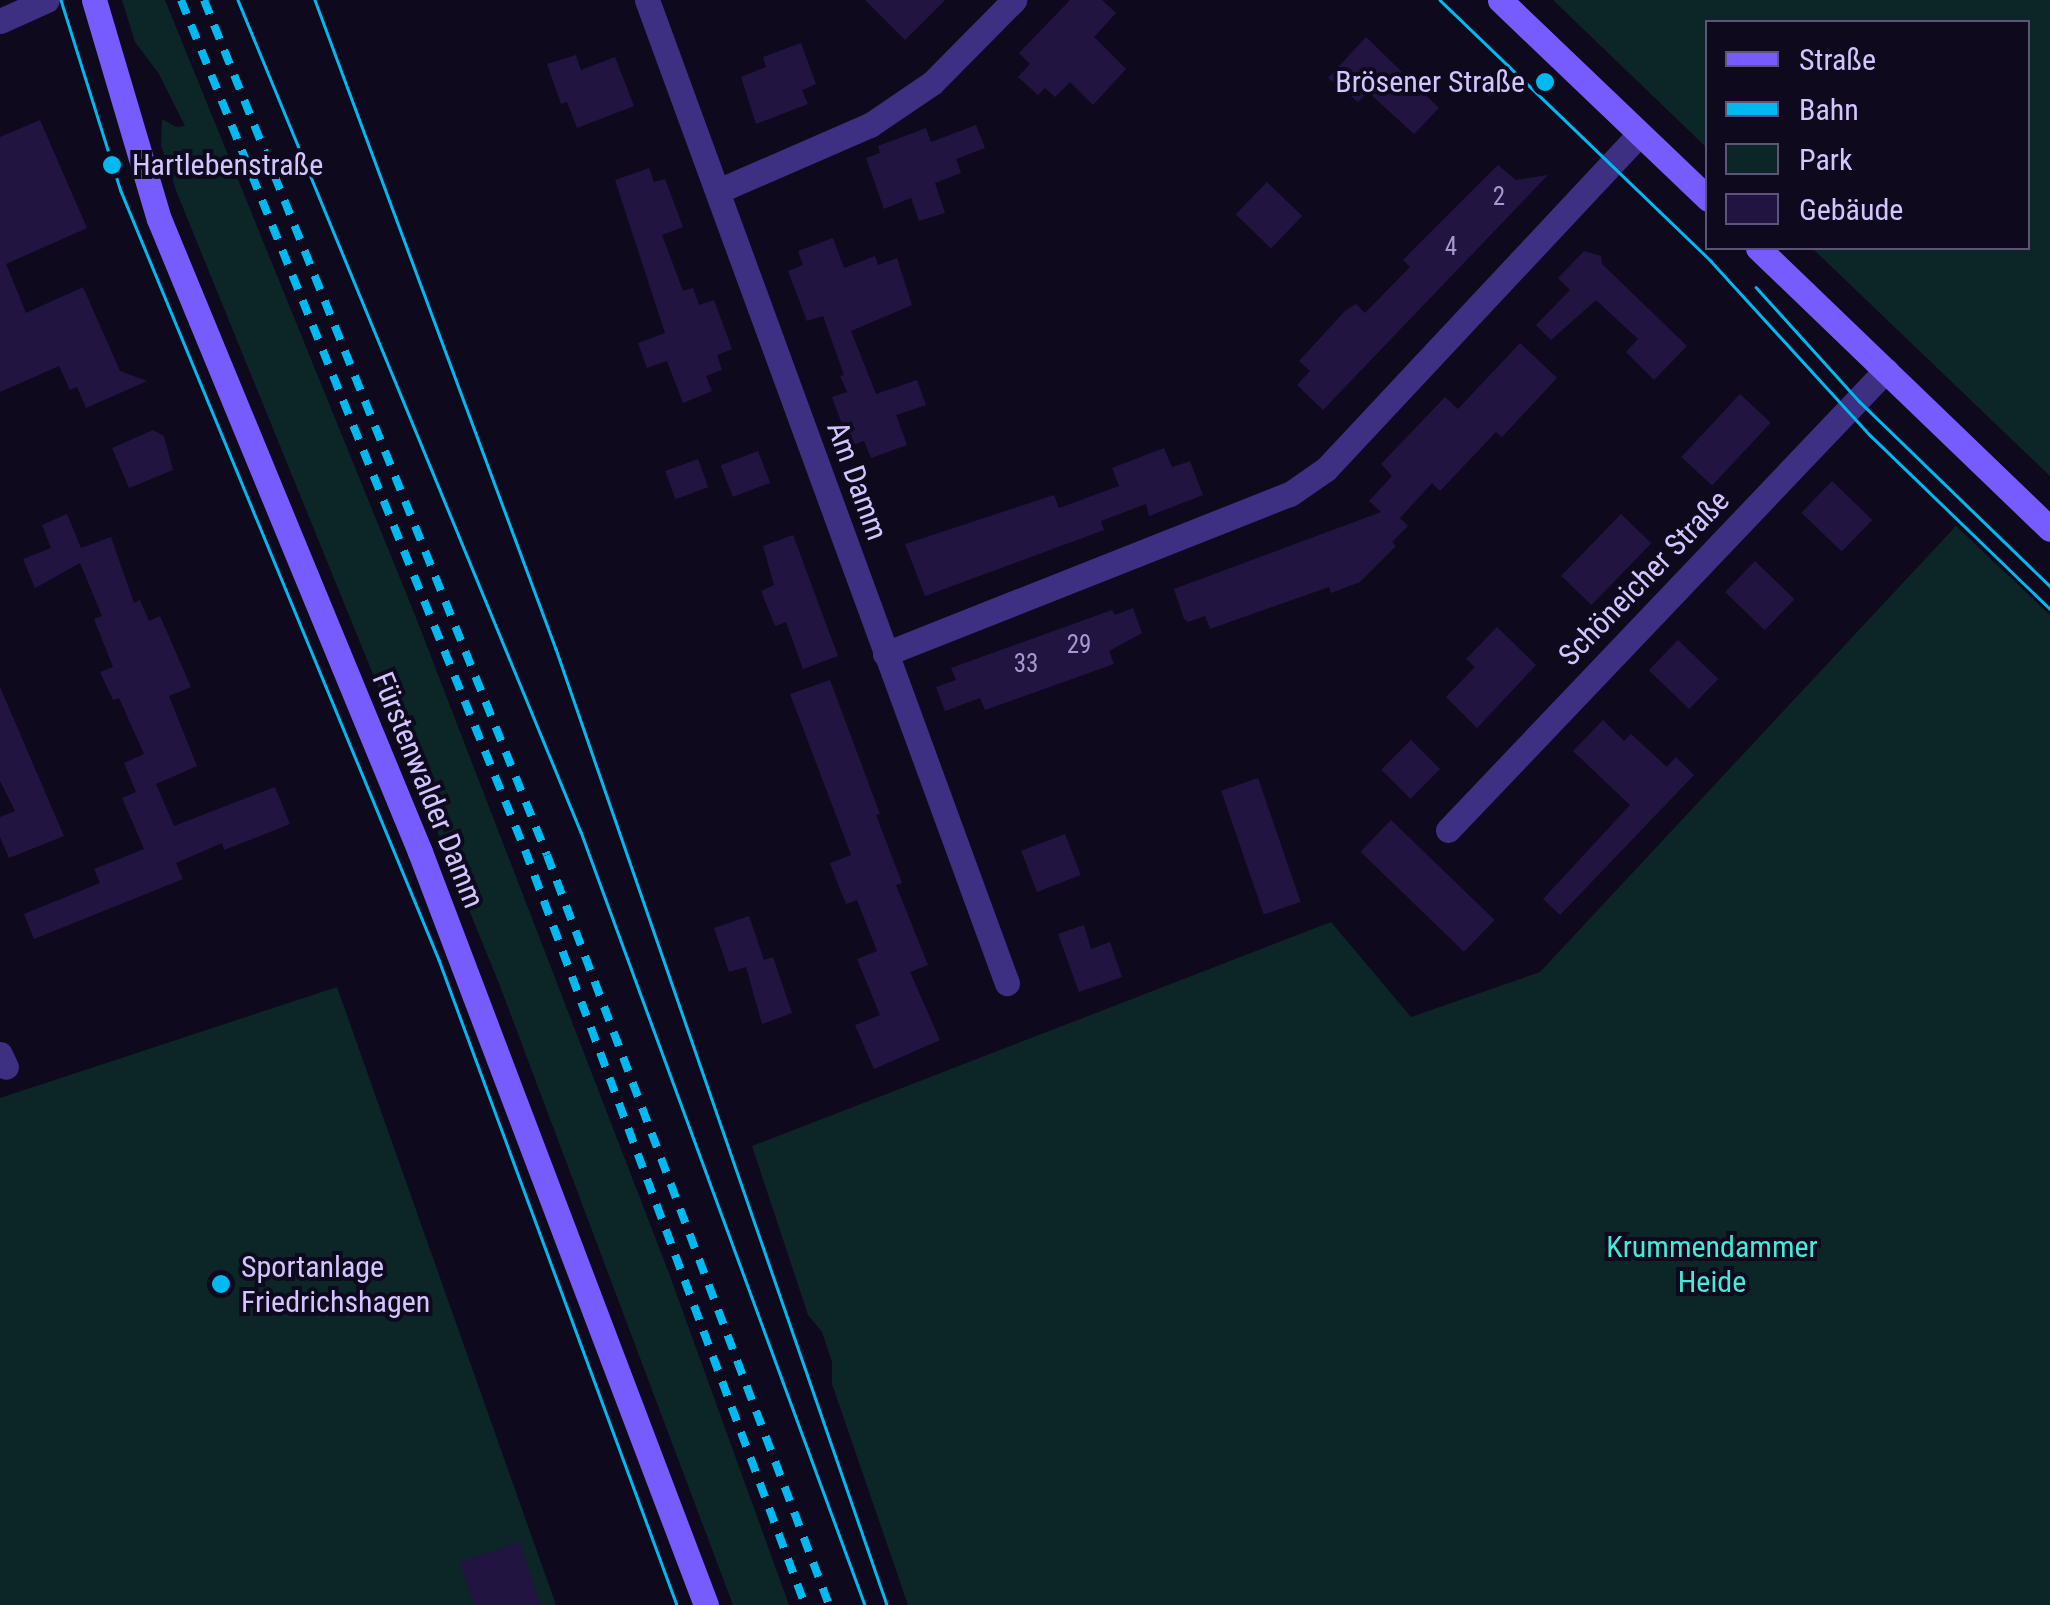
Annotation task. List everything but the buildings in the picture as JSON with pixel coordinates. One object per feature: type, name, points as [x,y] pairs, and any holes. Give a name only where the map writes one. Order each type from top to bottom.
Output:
[{"type":"main road","name":"Fürstenwalder Damm","points":[[94,0],[159,219],[420,852],[706,1605]]},
{"type":"main road","points":[[1500,0],[1705,196]]},
{"type":"main road","points":[[1760,250],[2050,529]]},
{"type":"street","points":[[0,21],[47,0]]},
{"type":"street","name":"Am Damm","points":[[647,0],[1007,982]]},
{"type":"street","points":[[718,192],[870,126],[932,83],[1014,0]]},
{"type":"street","points":[[885,654],[1290,494],[1326,468],[1640,135]]},
{"type":"street","name":"Schöneicher Straße","points":[[1448,830],[1886,370]]},
{"type":"green space","points":[[122,0],[165,0],[415,615],[670,1276],[789,1605],[733,1605],[500,986],[177,193],[161,145],[162,119],[176,127],[185,126],[159,74],[135,42]]},
{"type":"green space","points":[[1553,0],[2050,0],[2050,476],[1814,250],[2030,250],[2030,20],[1705,20],[1705,146]]},
{"type":"green space","name":"Krummendammer Heide","points":[[1956,526],[2050,615],[2050,1605],[908,1605],[832,1384],[832,1362],[822,1332],[808,1315],[752,1146],[1331,922],[1411,1017],[1540,972]]},
{"type":"green space","name":"Sportanlage Friedrichshagen","points":[[337,987],[556,1605],[0,1605],[0,1098]]},
{"type":"tram line","points":[[61,0],[121,191],[439,960],[677,1605]]},
{"type":"tram line","points":[[238,0],[581,832],[865,1605]]},
{"type":"tram line","points":[[315,0],[556,649],[887,1605]]},
{"type":"tram line","points":[[1440,0],[1711,261],[1870,435],[2050,609]]},
{"type":"tram line","points":[[1756,287],[1859,401],[2050,586]]},
{"type":"railway","points":[[181,0],[525,850],[805,1605]]},
{"type":"railway","points":[[204,0],[547,855],[829,1605]]},
{"type":"place","name":"Brösener Straße","points":[[1545,82]]},
{"type":"place","name":"Hartlebenstraße","points":[[112,165]]},
{"type":"place","name":"Sportanlage Friedrichshagen","points":[[221,1284]]}]
